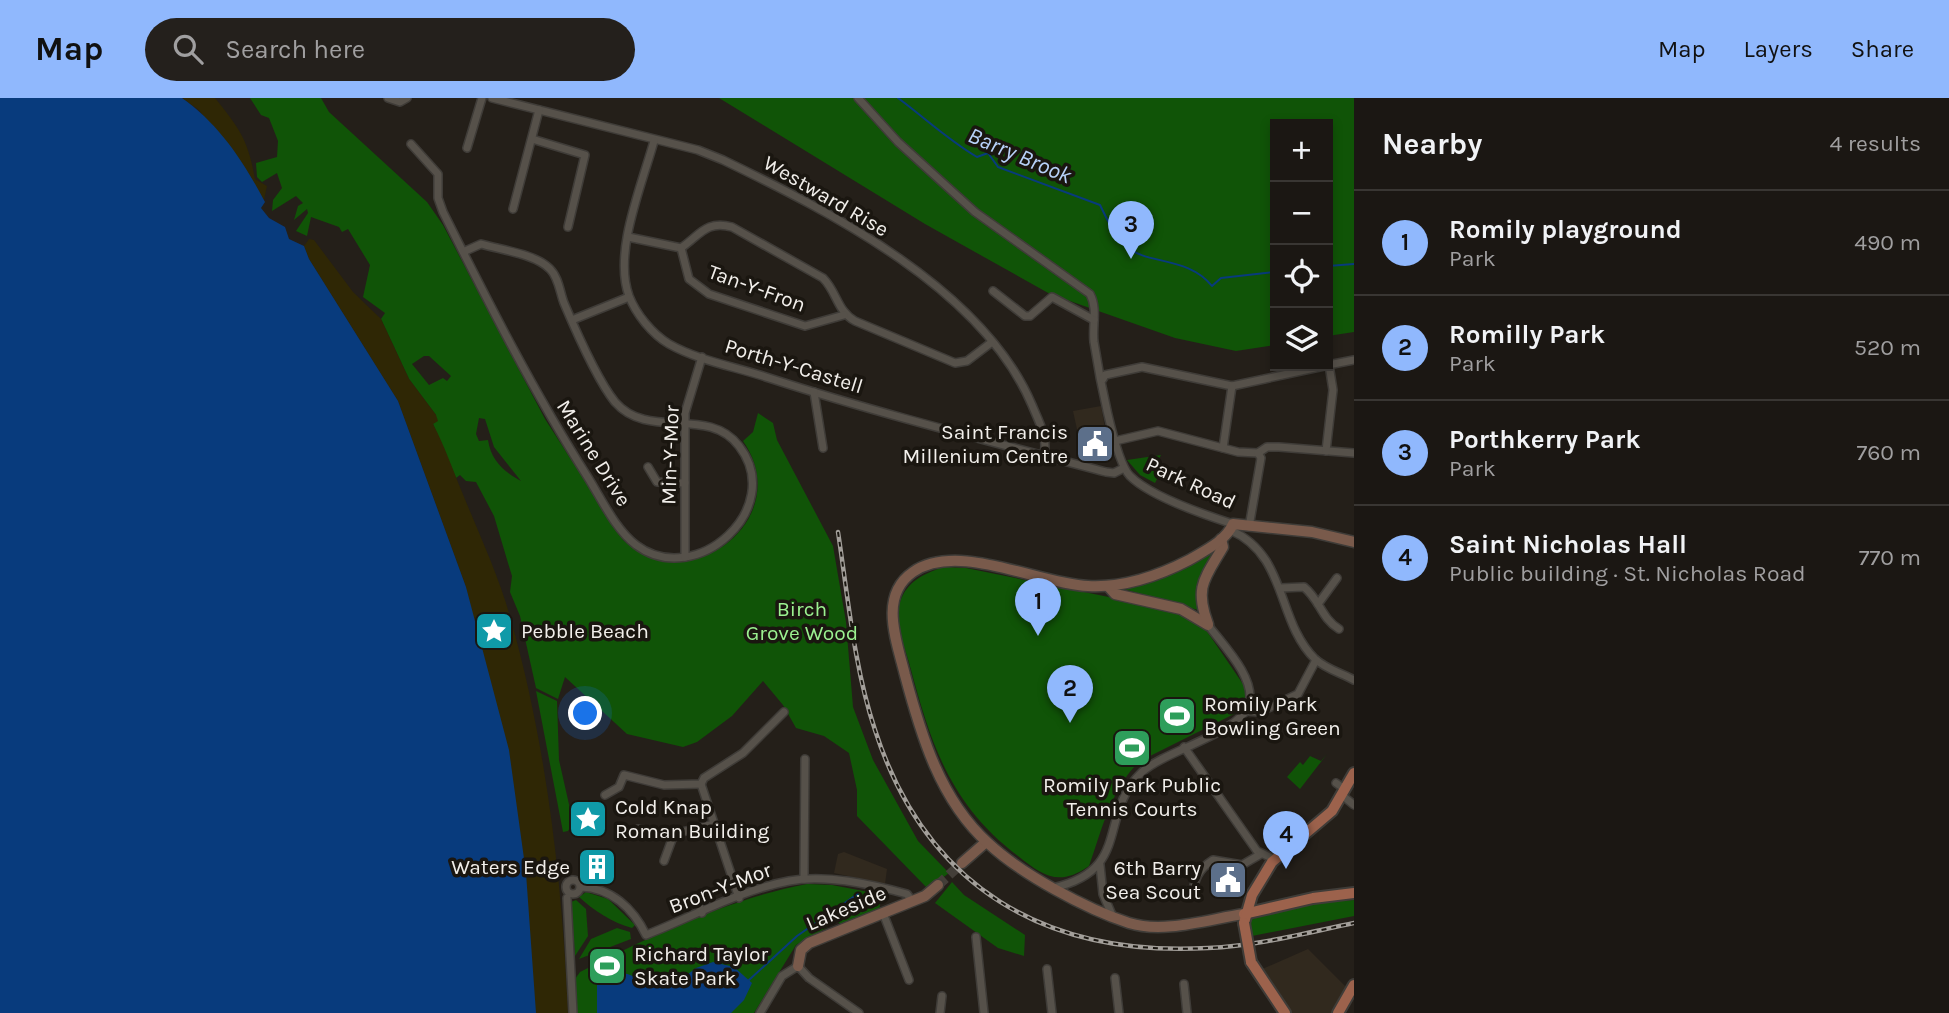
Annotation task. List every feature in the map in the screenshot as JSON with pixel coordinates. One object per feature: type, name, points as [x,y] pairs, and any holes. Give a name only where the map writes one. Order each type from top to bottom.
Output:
[{"type":"main road","points":[[1285,1013],[1251,962],[1244,918],[1275,859],[1327,816],[1345,793],[1354,773]]},
{"type":"main road","points":[[1244,918],[1266,909],[1313,898],[1354,893]]},
{"type":"main road","points":[[1255,894],[1255,903],[1266,909]]},
{"type":"main road","points":[[1338,1013],[1354,985]]},
{"type":"street","points":[[388,98],[401,102],[407,98]]},
{"type":"street","points":[[467,148],[482,98]]},
{"type":"street","name":"Westward Rise","points":[[492,98],[723,160],[886,250],[934,286],[992,342],[1030,400],[1045,438],[1044,455]]},
{"type":"street","name":"Park Road","points":[[858,98],[898,142],[975,212],[1083,287],[1094,301],[1094,340],[1115,441],[1124,468],[1137,482],[1232,527],[1312,532],[1354,542]]},
{"type":"street","points":[[513,209],[539,110]]},
{"type":"street","points":[[531,139],[585,155],[568,227]]},
{"type":"street","name":"Porth-Y-Castell","points":[[654,141],[628,237],[624,267],[629,297],[648,326],[659,337],[702,357],[814,392],[1106,472],[1124,468]]},
{"type":"street","name":"Marine Drive","points":[[411,144],[438,174],[438,198],[463,252],[549,417],[628,538],[649,552],[668,557],[712,549],[733,532],[748,505],[752,477],[746,456],[725,433],[701,424],[645,421],[628,414],[616,403],[572,320],[552,271],[543,264],[481,244],[463,252]]},
{"type":"street","points":[[628,237],[681,248],[702,228],[722,224],[823,278],[833,290],[844,315],[956,363],[967,361],[992,342]]},
{"type":"street","name":"Tan-Y-Fron","points":[[681,248],[689,279],[709,294],[806,326],[844,315]]},
{"type":"street","points":[[993,291],[1025,316],[1030,316],[1052,297],[1094,320]]},
{"type":"street","points":[[572,320],[629,297]]},
{"type":"street","name":"Min-Y-Mor","points":[[685,556],[684,425],[688,398],[702,357]]},
{"type":"street","points":[[1333,364],[1354,360]]},
{"type":"street","points":[[1102,379],[1105,375],[1142,367],[1233,386],[1299,371]]},
{"type":"street","points":[[1326,451],[1333,390],[1328,371]]},
{"type":"street","points":[[1223,448],[1233,386]]},
{"type":"street","points":[[814,392],[823,448]]},
{"type":"street","points":[[1115,441],[1158,431],[1223,448],[1258,453],[1267,447],[1354,453]]},
{"type":"street","points":[[1250,527],[1261,458],[1258,453]]},
{"type":"street","points":[[648,467],[657,482],[685,483]]},
{"type":"street","points":[[1244,918],[1150,926],[1130,924],[1035,879],[986,842],[957,807],[929,755],[894,630],[893,603],[898,588],[913,572],[925,566],[957,561],[1086,587],[1108,586],[1162,573],[1222,539],[1232,527],[1272,567],[1290,620],[1316,660],[1354,680]]},
{"type":"street","points":[[1112,915],[1103,894],[1100,865],[1132,783],[1155,762],[1232,724],[1246,712],[1250,700],[1248,684],[1209,625],[1200,604],[1202,582],[1223,547],[1222,539]]},
{"type":"street","points":[[1318,604],[1337,578]]},
{"type":"street","points":[[1108,586],[1115,594],[1181,609],[1209,625]]},
{"type":"street","points":[[1280,588],[1304,587],[1318,604],[1325,619],[1339,629]]},
{"type":"street","points":[[1246,712],[1260,712],[1298,694],[1316,660]]},
{"type":"street","points":[[739,898],[701,784],[704,778],[743,753],[784,712]]},
{"type":"street","points":[[1184,747],[1261,854],[1275,859]]},
{"type":"street","points":[[804,879],[805,759]]},
{"type":"street","points":[[605,795],[619,787],[624,775],[664,785],[701,784]]},
{"type":"street","points":[[1336,783],[1354,805]]},
{"type":"street","points":[[638,829],[674,834],[714,824]]},
{"type":"street","points":[[664,861],[674,834]]},
{"type":"street","points":[[962,863],[986,842]]},
{"type":"street","points":[[1191,897],[1200,869],[1213,860],[1242,865],[1261,854]]},
{"type":"street","points":[[1054,888],[1079,881],[1100,865]]},
{"type":"street","name":"Bron-Y-Mor","points":[[581,887],[604,892],[623,903],[646,935],[774,885],[804,879],[837,880],[907,894],[912,901]]},
{"type":"street","name":"Lakeside","points":[[760,1013],[782,976],[798,966],[801,950],[809,943],[925,897],[938,885]]},
{"type":"street","points":[[890,891],[888,911],[909,980]]},
{"type":"street","points":[[567,898],[573,1013]]},
{"type":"street","points":[[696,899],[702,913]]},
{"type":"street","points":[[976,937],[984,1013]]},
{"type":"street","points":[[798,966],[809,978],[859,1013]]},
{"type":"street","points":[[1047,969],[1052,1013]]},
{"type":"street","points":[[1115,978],[1119,1013]]},
{"type":"street","points":[[1184,984],[1187,1013]]},
{"type":"street","points":[[940,1013],[942,996]]},
{"type":"shaded area","points":[[1101,406],[1105,428],[1078,434],[1073,411]]},
{"type":"shaded area","points":[[844,852],[887,869],[885,884],[834,873],[838,854]]},
{"type":"shaded area","points":[[1308,949],[1354,995],[1346,1013],[1277,1013],[1268,999],[1277,994],[1260,970]]},
{"type":"green space","name":"Birch Grove Wood","points":[[250,98],[321,98],[329,112],[427,202],[443,225],[545,419],[623,540],[650,556],[679,561],[706,555],[729,542],[747,522],[756,497],[756,470],[743,441],[753,432],[758,413],[773,423],[777,440],[833,546],[846,622],[853,707],[873,760],[918,841],[949,873],[928,889],[857,816],[857,790],[849,753],[824,736],[796,728],[783,705],[763,681],[732,716],[697,742],[683,747],[627,734],[565,677],[558,699],[536,688],[520,616],[510,592],[512,576],[494,516],[476,482],[466,481],[460,475],[456,478],[433,424],[436,415],[409,379],[381,319],[385,313],[363,297],[370,265],[348,229],[342,232],[339,227],[311,217],[307,236],[296,231],[308,213],[307,209],[294,220],[298,206],[303,203],[296,196],[272,211],[273,200],[282,188],[277,173],[262,182],[257,177],[256,163],[277,157],[278,141],[269,118],[261,115]],"holes":[[[424,356],[429,356],[451,376],[447,381],[443,378],[429,385],[412,364]],[[479,418],[485,419],[494,447],[521,481],[499,464],[488,440],[479,441],[476,434]]]},
{"type":"green space","points":[[719,98],[1354,98],[1354,332],[1333,335],[1333,119],[1270,119],[1270,346],[1236,351],[1175,338],[1050,294],[925,224]]},
{"type":"green space","points":[[1161,455],[1153,470],[1160,473],[1155,483],[1140,475],[1127,460]]},
{"type":"green space","points":[[1216,549],[1198,580],[1198,610],[1124,589]]},
{"type":"green space","points":[[943,567],[966,568],[1183,612],[1202,624],[1245,687],[1249,697],[1246,708],[1140,761],[1115,797],[1089,866],[1069,876],[1060,877],[1035,869],[995,837],[976,817],[948,773],[927,725],[901,636],[898,610],[903,595],[912,584]]},
{"type":"green space","points":[[536,691],[557,701],[559,760],[573,822],[568,831],[563,832]]},
{"type":"green space","points":[[1327,754],[1300,789],[1287,777],[1300,762],[1303,765],[1310,756],[1321,761]]},
{"type":"green space","points":[[952,882],[964,895],[1025,935],[1024,956],[998,948],[935,903]]},
{"type":"green space","points":[[807,884],[832,885],[879,894],[880,909],[840,924],[835,919],[826,928],[796,945],[754,1013],[577,1013],[575,979],[580,972],[691,920],[778,890]]},
{"type":"green space","points":[[586,892],[608,899],[635,925],[632,928],[625,926],[597,911],[579,897]]},
{"type":"green space","points":[[576,900],[586,909],[588,936],[575,956],[571,902]]},
{"type":"green space","points":[[1354,900],[1354,916],[1252,936],[1249,924],[1252,919],[1316,903]]},
{"type":"green space","points":[[617,928],[630,932],[631,939],[579,959],[591,939]]},
{"type":"sand","points":[[182,98],[215,98],[242,136],[255,179],[267,186],[264,200],[199,110]]},
{"type":"sand","name":"Pebble Beach","points":[[309,239],[314,240],[353,292],[381,319],[409,379],[436,415],[438,421],[433,424],[506,604],[524,668],[551,815],[562,914],[568,1013],[516,1013],[466,587],[398,401],[309,259],[304,246]]},
{"type":"water","points":[[0,98],[182,98],[208,120],[230,145],[265,202],[261,208],[269,218],[285,227],[289,239],[304,246],[309,259],[398,401],[466,587],[509,750],[526,873],[536,1013],[0,1013]]},
{"type":"water","points":[[713,962],[734,967],[752,983],[744,1000],[731,1013],[597,1013],[597,984],[607,976],[625,974],[650,984],[671,987],[696,968]]},
{"type":"waterway","name":"Barry Brook","points":[[898,98],[977,157],[988,153],[998,167],[1100,205],[1118,237],[1134,252],[1180,265],[1202,276],[1212,286],[1221,278],[1270,273]]},
{"type":"waterway","name":"Barry Brook","points":[[1333,266],[1354,264]]},
{"type":"waterway","points":[[749,980],[797,936],[859,893]]},
{"type":"tunnel","points":[[938,885],[962,863]]},
{"type":"railway","points":[[838,532],[862,682],[875,730],[897,785],[926,832],[960,871],[1000,902],[1045,925],[1095,940],[1149,948],[1245,945],[1354,923]]},
{"type":"place","name":"Porthkerry Park","points":[[1131,259]]},
{"type":"place","name":"Saint Francis Millenium Centre","points":[[1095,444]]},
{"type":"place","name":"Pebble Beach","points":[[494,631]]},
{"type":"place","name":"Romily playground","points":[[1038,636]]},
{"type":"place","name":"Romily Park Bowling Green","points":[[1177,716]]},
{"type":"place","name":"Romilly Park","points":[[1070,723]]},
{"type":"place","name":"Romily Park Public Tennis Courts","points":[[1132,748]]},
{"type":"place","name":"Cold Knap Roman Building","points":[[588,819]]},
{"type":"place","name":"Waters Edge","points":[[597,867]]},
{"type":"place","name":"Saint Nicholas Hall","points":[[1286,869]]},
{"type":"place","name":"6th Barry Sea Scout","points":[[1228,880]]},
{"type":"place","name":"Richard Taylor Skate Park","points":[[607,966]]}]
